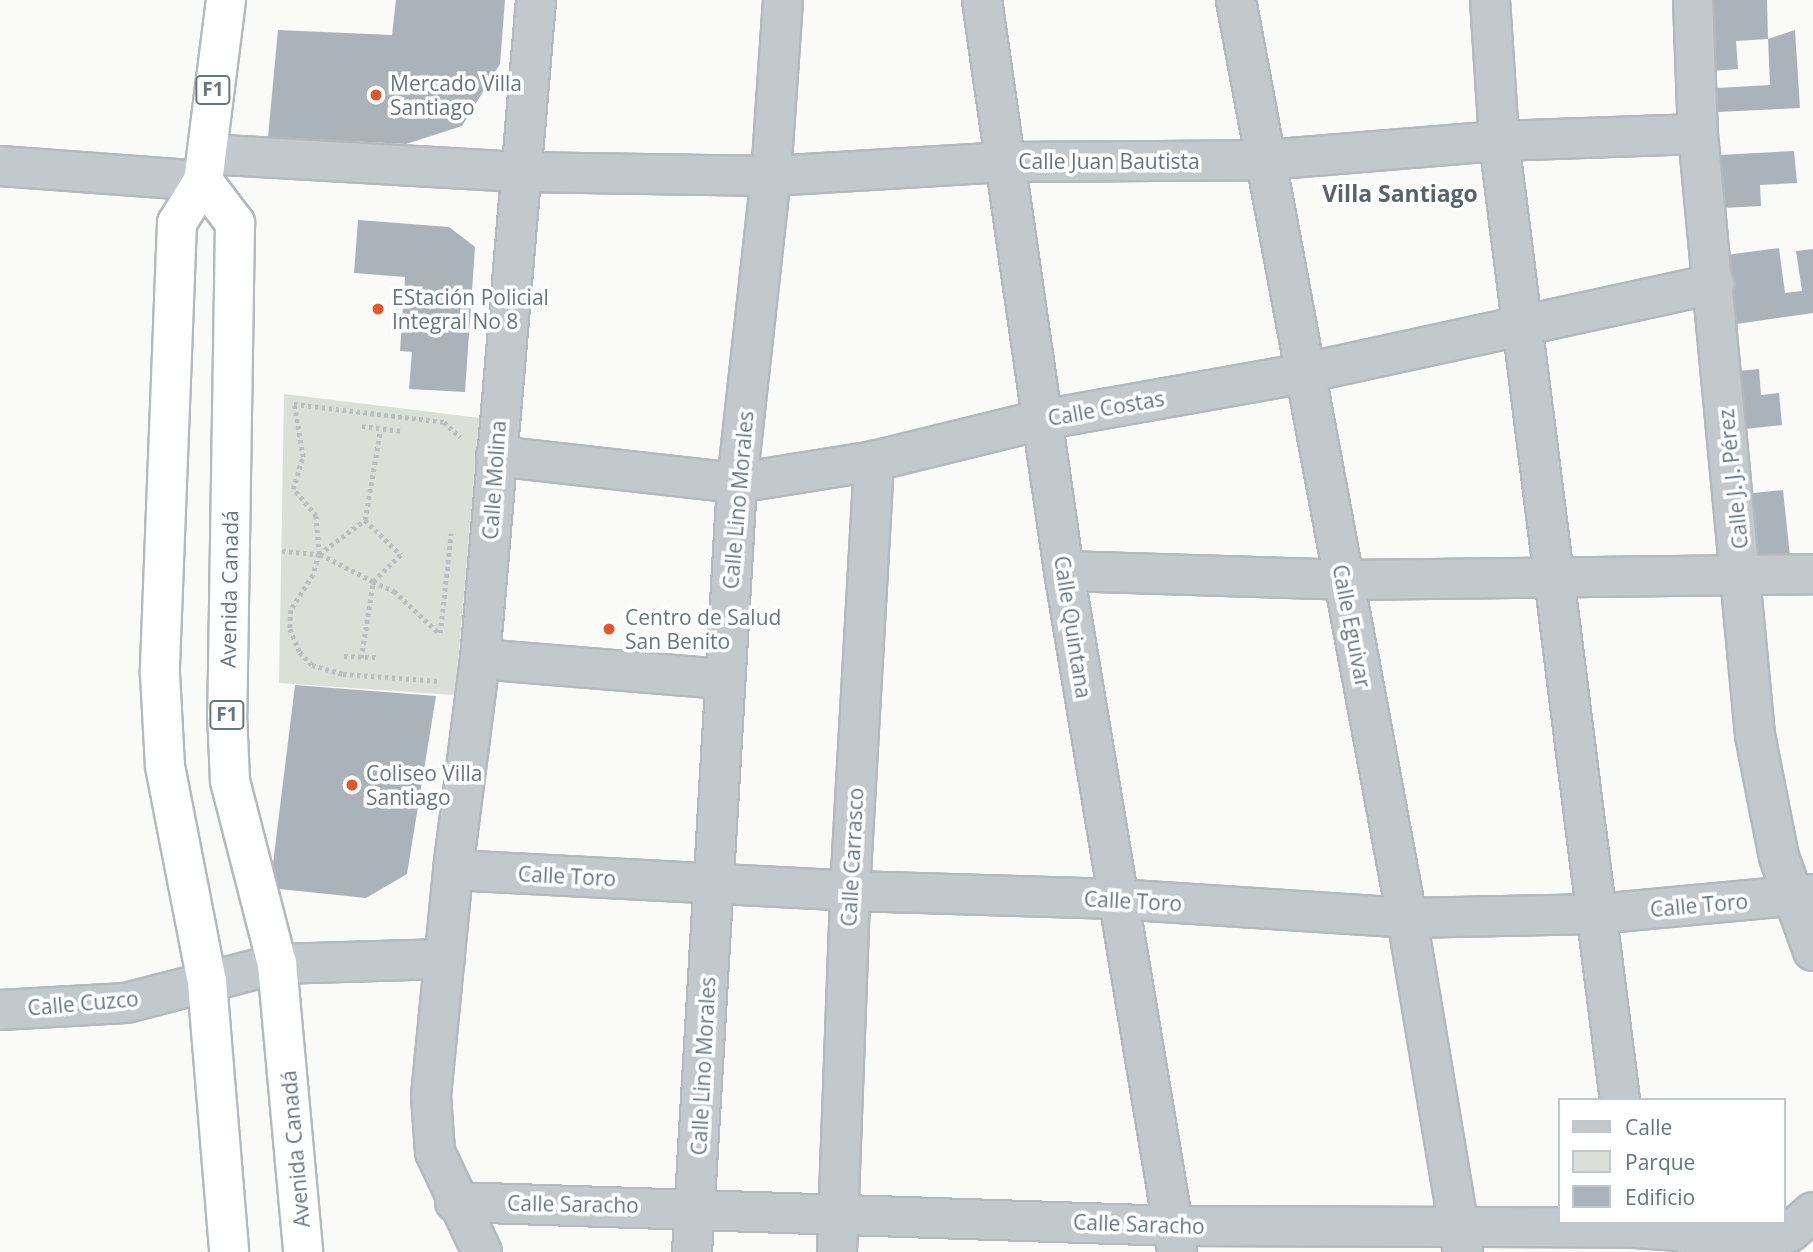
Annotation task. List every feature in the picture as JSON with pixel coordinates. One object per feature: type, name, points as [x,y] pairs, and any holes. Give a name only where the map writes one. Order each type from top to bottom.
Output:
[{"type":"highway","name":"F1","points":[[226,0],[205,167],[177,223],[160,674],[165,765],[207,982],[229,1252]]},
{"type":"highway","name":"Avenida Canadá","points":[[205,167],[235,223],[227,714],[230,781],[277,964],[303,1252]]},
{"type":"street","name":"Calle Molina","points":[[482,1252],[455,1202],[435,1152],[431,1096],[453,870],[464,666],[480,452],[519,172],[536,0]]},
{"type":"street","name":"Calle Lino Morales","points":[[692,1252],[711,884],[737,483],[771,176],[783,0]]},
{"type":"street","name":"Calle Quintana","points":[[982,0],[1064,570],[1116,899],[1175,1239]]},
{"type":"street","name":"Calle Eguivar","points":[[1236,0],[1407,918],[1462,1241]]},
{"type":"street","points":[[1490,0],[1499,141],[1551,574],[1620,1098]]},
{"type":"street","name":"Calle J. J. Pérez","points":[[1693,0],[1698,134],[1743,577],[1755,735],[1779,857],[1804,895],[1813,951]]},
{"type":"street","name":"Calle Juan Bautista","points":[[0,166],[771,176],[1007,162],[1266,160],[1499,141],[1698,134]]},
{"type":"street","name":"Calle Costas","points":[[480,452],[737,483],[874,461],[1041,420],[1305,373],[1713,284]]},
{"type":"street","name":"Calle Carrasco","points":[[837,1252],[850,891],[874,461]]},
{"type":"street","points":[[1064,570],[1344,580],[1551,574],[1743,577],[1813,574]]},
{"type":"street","points":[[464,666],[725,679]]},
{"type":"street","name":"Calle Toro","points":[[453,870],[850,891],[1116,899],[1407,918],[1597,914],[1804,895]]},
{"type":"street","points":[[207,982],[277,964],[444,959]]},
{"type":"street","name":"Calle Cuzco","points":[[0,1010],[126,1003],[207,982]]},
{"type":"street","name":"Calle Saracho","points":[[455,1202],[696,1206],[839,1212],[1175,1239],[1462,1241],[1679,1231],[1706,1241],[1751,1242],[1790,1232],[1813,1212]]},
{"type":"path","points":[[464,666],[446,681],[402,681],[312,666],[290,629],[290,610],[313,575],[319,554],[316,516],[293,489],[303,457],[293,404],[444,422],[480,452]]},
{"type":"path","points":[[362,425],[380,431],[402,431]]},
{"type":"path","points":[[319,554],[365,520],[380,431]]},
{"type":"path","points":[[361,658],[373,582],[401,555],[365,520]]},
{"type":"path","points":[[440,633],[453,522]]},
{"type":"path","points":[[282,551],[319,554],[394,592],[445,640]]},
{"type":"path","points":[[344,656],[379,657]]},
{"type":"green space","points":[[284,394],[480,418],[455,695],[279,683]]},
{"type":"building","name":"Mercado Villa Santiago","points":[[396,0],[505,0],[500,64],[462,126],[406,144],[268,137],[278,30],[392,35]]},
{"type":"building","points":[[1707,0],[1767,0],[1768,39],[1736,41],[1738,69],[1711,71]]},
{"type":"building","points":[[1795,30],[1800,108],[1718,112],[1717,88],[1770,85],[1768,39]]},
{"type":"building","points":[[1794,151],[1797,183],[1760,185],[1761,206],[1722,208],[1719,155]]},
{"type":"building","points":[[358,220],[449,227],[475,247],[465,392],[409,389],[412,352],[400,351],[405,277],[354,273]]},
{"type":"building","points":[[1779,248],[1785,293],[1802,291],[1796,251],[1813,249],[1813,313],[1736,324],[1726,255]]},
{"type":"building","points":[[1759,369],[1761,395],[1779,393],[1782,425],[1744,429],[1738,371]]},
{"type":"building","points":[[1783,490],[1790,558],[1758,561],[1751,493]]},
{"type":"building","name":"Coliseo Villa Santiago","points":[[295,685],[436,696],[407,874],[366,898],[270,888]]},
{"type":"place","name":"Mercado Villa Santiago","points":[[376,95]]},
{"type":"place","name":"EStación Policial Integral No 8","points":[[378,309]]},
{"type":"place","name":"Centro de Salud San Benito","points":[[609,629]]},
{"type":"place","name":"Coliseo Villa Santiago","points":[[352,785]]},
{"type":"district","name":"Villa Santiago","points":[[1400,193]]}]
